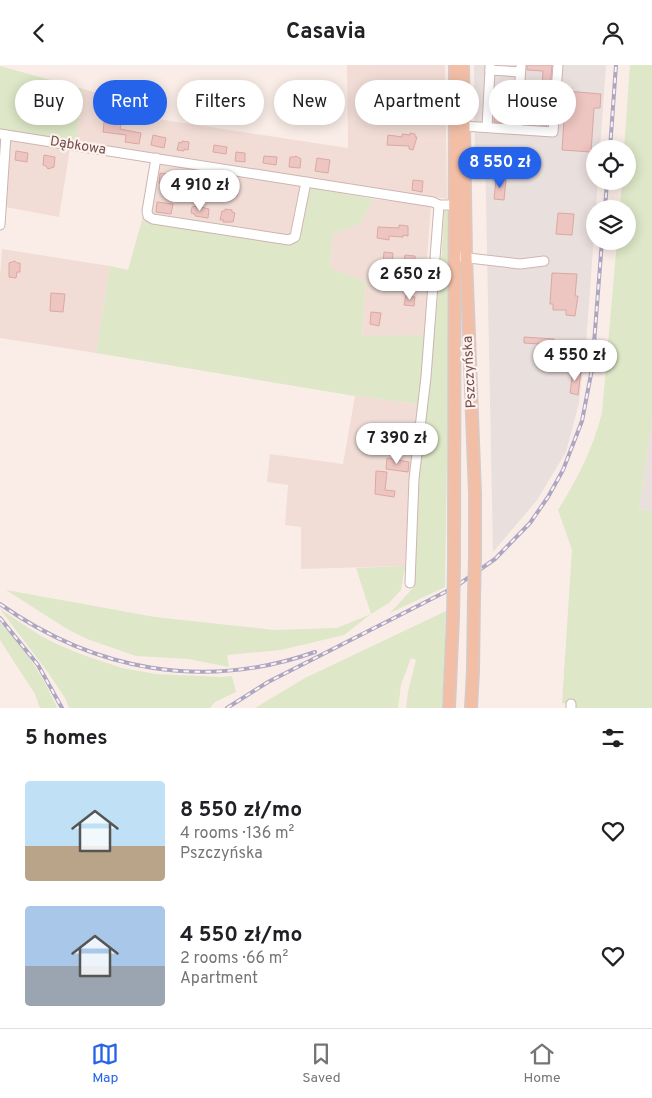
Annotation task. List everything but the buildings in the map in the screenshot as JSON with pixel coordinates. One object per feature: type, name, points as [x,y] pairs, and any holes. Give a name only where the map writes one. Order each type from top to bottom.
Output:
[{"type":"main road","name":"Pszczyńska","points":[[455,65],[455,205],[475,494],[474,671],[471,708]]},
{"type":"main road","name":"Pszczyńska","points":[[449,708],[453,617],[463,65]]},
{"type":"street","points":[[463,126],[553,132],[558,65]]},
{"type":"street","points":[[487,127],[490,67],[520,68],[517,129]]},
{"type":"street","name":"Dąbkowa","points":[[3,134],[433,202],[439,205],[455,205]]},
{"type":"street","points":[[0,225],[3,134]]},
{"type":"street","points":[[156,158],[147,211],[148,216],[153,219],[290,240],[295,237],[298,228],[306,182]]},
{"type":"street","points":[[410,583],[414,479],[426,377],[439,205]]},
{"type":"street","points":[[460,257],[520,264],[544,261]]},
{"type":"shaded area","points":[[347,65],[445,65],[445,80],[355,80],[355,125],[446,125],[447,199],[436,197],[436,203],[335,188],[334,191],[308,187],[298,243],[142,220],[152,155],[76,142],[78,125],[83,125],[83,89],[93,92],[93,125],[167,125],[167,120],[177,122],[177,125],[197,125],[348,148]]},
{"type":"shaded area","points":[[474,65],[606,65],[601,140],[586,140],[586,190],[597,190],[597,200],[586,200],[586,250],[593,250],[586,344],[579,403],[566,452],[537,500],[493,552],[485,150],[475,149],[475,125],[479,125],[479,80],[474,80]]},
{"type":"shaded area","points":[[9,139],[70,149],[59,217],[5,207]]},
{"type":"shaded area","points":[[373,199],[431,206],[426,272],[431,274],[426,335],[362,337],[366,282],[330,268],[333,234],[361,223]]},
{"type":"shaded area","points":[[2,249],[110,266],[96,353],[0,338]]},
{"type":"shaded area","points":[[355,396],[418,404],[405,566],[301,569],[301,527],[285,525],[288,485],[267,482],[270,454],[343,464]]},
{"type":"shaded area","points":[[652,419],[652,511],[639,509]]},
{"type":"green space","points":[[630,65],[652,65],[652,419],[639,509],[652,511],[652,708],[571,708],[571,704],[562,703],[572,550],[558,510],[584,463],[602,413],[616,250],[636,250],[636,200],[621,200],[621,190],[636,190],[636,140],[625,140]]},
{"type":"green space","points":[[0,66],[51,80],[15,80],[15,125],[78,125],[76,142],[0,131]]},
{"type":"green space","points":[[308,187],[373,199],[361,223],[333,234],[330,268],[366,282],[362,336],[426,335],[418,404],[355,396],[96,353],[110,266],[128,270],[142,220],[298,243]]},
{"type":"green space","points":[[444,211],[451,211],[445,587],[390,613],[414,587],[419,480],[441,267]]},
{"type":"green space","points":[[405,566],[401,590],[389,603],[371,614],[356,568]]},
{"type":"green space","points":[[6,590],[155,617],[275,630],[337,628],[371,614],[344,635],[281,650],[227,655],[229,667],[188,659],[136,656],[87,639],[67,629]]},
{"type":"green space","points":[[0,609],[41,636],[83,655],[122,668],[156,674],[232,676],[236,692],[215,702],[210,708],[69,708],[65,698],[47,671]]},
{"type":"green space","points":[[446,611],[442,708],[406,708],[416,660],[411,658],[401,685],[398,708],[255,708],[305,678]]},
{"type":"green space","points":[[0,623],[9,631],[33,663],[57,708],[40,708],[35,694],[0,640]]},
{"type":"railway","points":[[611,140],[616,65]]},
{"type":"railway","points":[[606,190],[606,200]]},
{"type":"railway","points":[[227,708],[268,682],[455,587],[495,559],[530,523],[548,497],[563,470],[582,421],[592,369],[601,250]]},
{"type":"railway","points":[[0,604],[36,627],[74,645],[112,659],[152,668],[192,672],[232,670],[273,664],[315,652]]},
{"type":"railway","points":[[0,618],[38,665],[62,708]]}]
